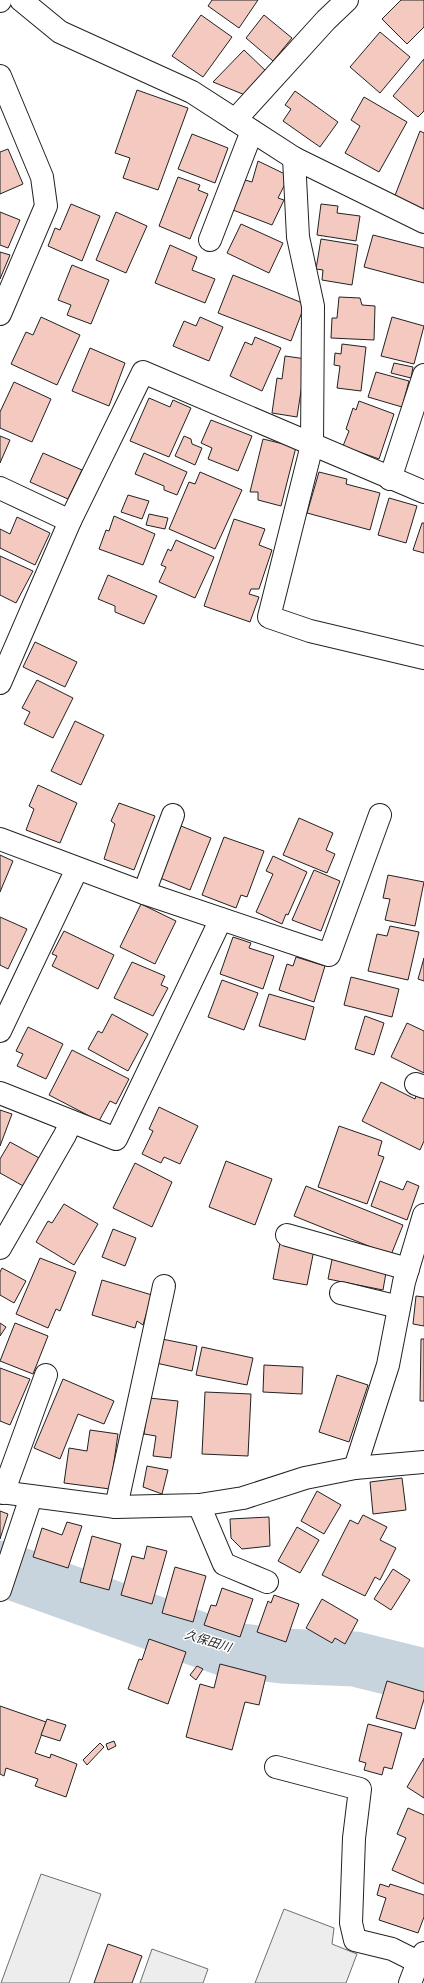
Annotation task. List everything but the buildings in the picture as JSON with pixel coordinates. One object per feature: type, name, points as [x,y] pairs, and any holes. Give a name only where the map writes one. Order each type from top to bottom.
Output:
[{"type":"street","points":[[21,0],[60,32],[192,92],[294,158],[424,222]]},
{"type":"street","points":[[210,240],[244,125],[326,20],[347,0]]},
{"type":"street","points":[[0,76],[42,177],[46,206],[0,314]]},
{"type":"street","points":[[294,158],[298,237],[313,306],[312,445],[269,617],[310,631],[424,658]]},
{"type":"street","points":[[0,683],[70,521],[143,372],[390,479],[424,492]]},
{"type":"street","points":[[390,479],[424,374]]},
{"type":"street","points":[[0,488],[70,521]]},
{"type":"street","points":[[144,894],[173,815]]},
{"type":"street","points":[[0,840],[144,894],[329,955],[380,815]]},
{"type":"street","points":[[0,1031],[77,869]]},
{"type":"street","points":[[0,1094],[116,1139],[221,919]]},
{"type":"street","points":[[0,1248],[65,1136],[71,1122]]},
{"type":"street","points":[[355,1468],[388,1364],[408,1269],[424,1214]]},
{"type":"street","points":[[287,1235],[408,1269]]},
{"type":"street","points":[[116,1507],[164,1286]]},
{"type":"street","points":[[341,1293],[400,1307]]},
{"type":"street","points":[[46,1375],[2,1492],[116,1507],[199,1505],[243,1498],[304,1478],[355,1468],[424,1462]]},
{"type":"street","points":[[0,1588],[31,1497]]},
{"type":"street","points":[[199,1505],[224,1564],[267,1582]]},
{"type":"street","points":[[276,1767],[360,1789],[354,1838],[351,1923],[355,1940],[421,1958],[410,1983]]},
{"type":"shaded area","points":[[41,1874],[101,1894],[69,1983],[1,1983]]},
{"type":"shaded area","points":[[284,1909],[334,1928],[332,1944],[357,1954],[346,1983],[255,1983]]},
{"type":"shaded area","points":[[152,1949],[208,1969],[203,1983],[140,1983]]},
{"type":"waterway","name":"久保田川","points":[[0,1568],[226,1649],[282,1656],[355,1659],[424,1676]]}]
